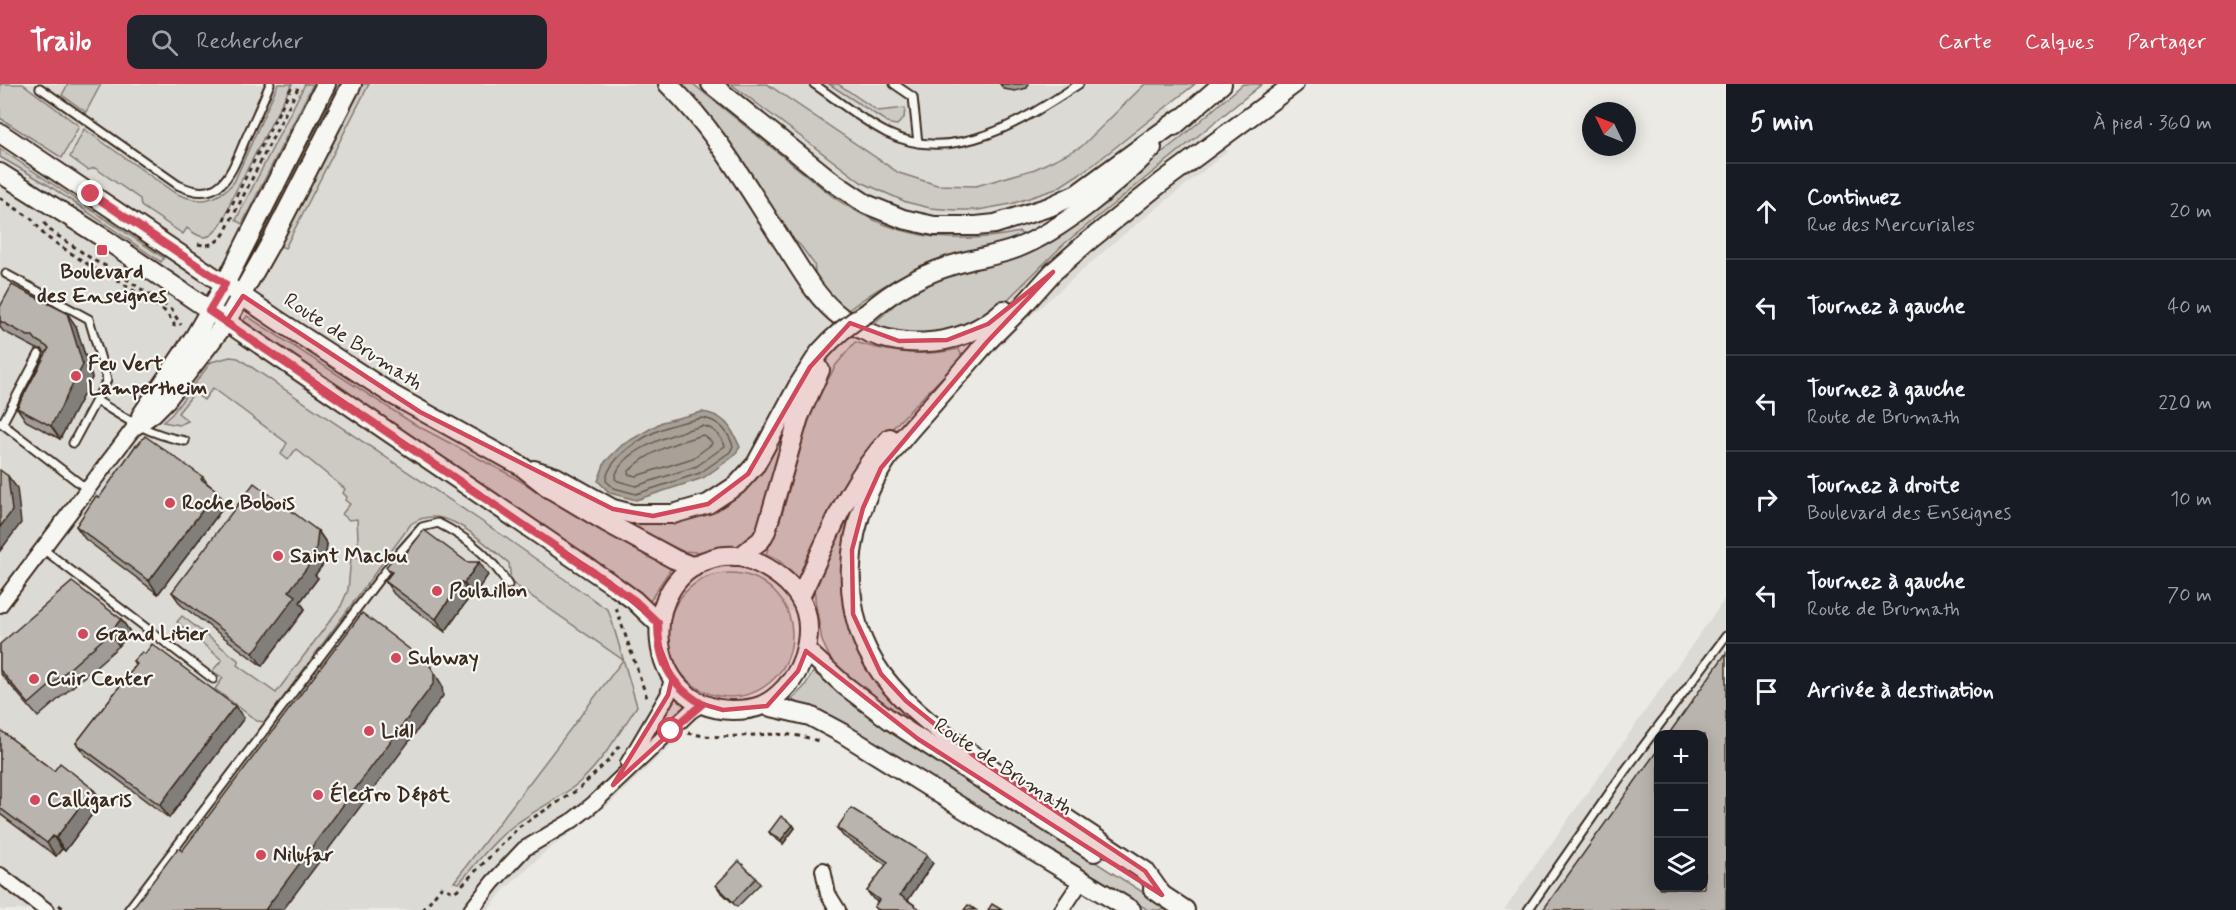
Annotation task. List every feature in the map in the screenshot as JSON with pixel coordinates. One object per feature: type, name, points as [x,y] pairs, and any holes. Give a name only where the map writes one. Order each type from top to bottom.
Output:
[{"type":"main road","points":[[136,425],[146,405],[195,336],[225,284],[326,84]]},
{"type":"main road","points":[[136,425],[166,400],[226,322],[243,296],[352,84]]},
{"type":"main road","points":[[668,84],[705,124],[817,293],[841,316],[866,331],[882,337],[917,343],[962,336],[988,324],[1152,189],[1294,84]]},
{"type":"main road","points":[[711,84],[833,182],[866,204],[903,219],[934,225],[966,226],[995,224],[1049,207],[1077,194],[1181,118],[1222,84]]},
{"type":"main road","points":[[741,556],[761,540],[766,531],[799,417],[833,338],[850,323],[906,286],[935,271],[1016,249],[1043,236],[1132,169],[1181,118]]},
{"type":"main road","name":"Route de Brumath","points":[[0,133],[402,401],[521,466],[549,488],[606,522],[674,559],[694,567]]},
{"type":"main road","points":[[0,173],[105,239],[617,588],[634,600],[658,623]]},
{"type":"main road","points":[[800,597],[835,517],[871,459],[908,419],[1021,308],[1053,272]]},
{"type":"main road","points":[[987,342],[892,451],[872,486],[863,508],[852,549],[850,571],[853,614],[865,646],[881,674],[906,701],[939,730],[978,759],[1145,871],[1162,895]]},
{"type":"main road","points":[[521,466],[556,477],[613,510],[632,514],[673,514],[708,504],[737,485],[756,464],[798,386],[824,355]]},
{"type":"main road","points":[[766,706],[786,688],[798,671],[806,650],[807,626],[800,597],[764,564],[741,556],[718,557],[694,567],[677,582],[664,601],[658,623],[658,642],[663,661],[672,678],[691,697],[702,704],[723,710],[743,710],[766,706],[810,716],[843,733],[1131,910]]},
{"type":"main road","name":"Route de Brumath","points":[[806,650],[844,685],[918,739],[1185,910]]},
{"type":"street","points":[[0,606],[136,425]]},
{"type":"street","points":[[613,785],[635,754],[655,719],[668,695],[672,678]]},
{"type":"street","points":[[471,910],[524,849],[573,820],[702,704]]},
{"type":"street","points":[[823,870],[828,894],[838,910]]},
{"type":"street","points":[[0,875],[46,910]]},
{"type":"street","points":[[1062,910],[1082,880]]},
{"type":"lane","points":[[40,88],[178,185],[198,193],[218,187],[232,170],[270,84]]},
{"type":"lane","points":[[814,84],[878,128],[897,137],[918,143],[951,145],[982,137],[1041,107],[1079,84]]},
{"type":"lane","points":[[894,84],[913,97],[916,106],[918,143]]},
{"type":"lane","points":[[6,274],[89,319],[107,380],[73,443]]},
{"type":"lane","points":[[39,354],[1,423],[87,489]]},
{"type":"lane","points":[[96,400],[136,425],[160,436],[185,441]]},
{"type":"lane","points":[[128,910],[399,553],[422,527],[438,522],[461,535],[500,570],[508,585]]},
{"type":"lane","points":[[43,549],[213,679]]},
{"type":"lane","points":[[1527,910],[1624,772],[1726,636]]},
{"type":"path","points":[[224,220],[293,84]]},
{"type":"path","points":[[192,242],[199,245],[213,244],[224,234],[300,84]]},
{"type":"path","points":[[0,198],[32,219],[45,236],[166,312],[174,324],[174,330]]},
{"type":"path","points":[[44,222],[58,236],[171,309],[180,324],[195,336]]},
{"type":"path","points":[[614,605],[651,705]]},
{"type":"path","points":[[677,725],[688,733],[710,736],[788,734],[802,735],[821,742]]},
{"type":"path","points":[[423,910],[441,887],[454,892],[520,826],[579,789],[609,760],[625,737]]},
{"type":"highlighted area","points":[[1053,272],[987,342],[881,468],[863,508],[852,550],[853,614],[881,674],[906,701],[978,759],[1145,871],[1162,895],[918,739],[806,651],[798,671],[767,706],[723,710],[702,704],[613,785],[668,695],[672,678],[658,642],[658,623],[609,582],[226,322],[243,296],[420,412],[613,509],[653,516],[708,504],[748,474],[810,367],[850,323],[899,341],[947,340],[988,324]]},
{"type":"shaded area","points":[[0,84],[1145,84],[1143,87],[1228,151],[1117,240],[1029,317],[922,431],[888,478],[871,517],[861,568],[865,600],[789,612],[772,589],[751,576],[740,573],[717,574],[693,585],[683,593],[686,680],[693,686],[679,738],[606,807],[545,852],[503,891],[488,910],[0,910]]},
{"type":"shaded area","points":[[0,84],[23,84],[79,126],[62,158],[0,118]]},
{"type":"shaded area","points":[[68,84],[101,84],[86,112],[62,95]]},
{"type":"shaded area","points":[[278,84],[292,84],[231,200],[222,222],[209,236],[200,236],[187,228],[183,234],[141,206],[140,199],[95,168],[88,170],[70,157],[84,129],[175,193],[199,200],[214,198],[234,182]]},
{"type":"shaded area","points":[[305,84],[313,84],[242,224],[236,220]]},
{"type":"shaded area","points":[[339,84],[343,84],[264,237],[261,235]]},
{"type":"shaded area","points":[[360,84],[369,84],[285,248],[278,245]]},
{"type":"shaded area","points":[[677,84],[693,84],[832,196],[876,221],[899,230],[945,238],[994,236],[1020,232],[1023,236],[919,267],[867,296],[843,314],[817,285],[814,264],[800,245],[784,232]]},
{"type":"shaded area","points":[[731,84],[767,84],[899,173],[937,185],[976,186],[1035,169],[1081,147],[1145,84],[1195,84],[1093,165],[1056,189],[1011,204],[978,210],[956,210],[930,208],[906,202],[861,182]]},
{"type":"shaded area","points":[[829,84],[838,84],[878,111],[905,108],[904,118],[897,125],[890,124]]},
{"type":"shaded area","points":[[1243,84],[1262,84],[1064,244],[999,308],[970,327],[919,337],[869,328],[906,294],[932,279],[1051,238],[1178,140]]},
{"type":"shaded area","points":[[0,149],[164,258],[161,262],[45,183],[0,157]]},
{"type":"shaded area","points":[[247,316],[414,424],[512,476],[610,535],[672,567],[651,600],[649,601],[242,323]]},
{"type":"shaded area","points":[[855,342],[906,353],[932,353],[959,349],[962,357],[878,443],[803,577],[798,578],[777,559],[766,554],[782,514],[814,406],[836,365]]},
{"type":"shaded area","points":[[230,357],[238,358],[502,535],[608,610],[637,706],[605,754],[582,780],[505,832],[459,883],[454,882],[623,660],[511,582],[509,563],[475,536],[463,527],[437,517],[424,518],[411,524],[265,722],[257,721],[215,689],[223,678],[212,671],[222,660],[177,622],[182,616],[239,661],[237,665],[276,693],[341,606],[348,590],[351,558],[359,558],[357,519],[349,520],[342,514],[350,504],[345,500],[347,497],[343,493],[345,489],[296,449],[288,460],[281,454],[287,443],[213,388],[204,400],[194,393],[178,413],[188,421],[179,425],[163,422],[172,414],[211,362]]},
{"type":"shaded area","points":[[785,421],[790,423],[759,530],[743,547],[697,552],[682,551],[623,522],[622,520],[718,506]]},
{"type":"shaded area","points":[[862,491],[844,559],[843,592],[849,624],[949,749],[865,689],[831,660],[822,641],[815,591],[836,539]]},
{"type":"shaded area","points":[[730,573],[754,577],[774,591],[788,611],[792,635],[788,659],[774,679],[754,693],[730,697],[706,693],[686,679],[672,659],[668,635],[672,611],[686,591],[706,577]]},
{"type":"shaded area","points":[[1726,597],[1726,910],[1504,910]]},
{"type":"shaded area","points":[[813,672],[932,759],[1171,910],[1148,910],[847,726],[795,702],[792,699],[804,687]]},
{"type":"water","points":[[702,412],[722,419],[734,434],[740,447],[734,456],[703,478],[636,500],[610,493],[598,481],[605,462],[622,445],[662,422]]},
{"type":"building","points":[[12,285],[67,313],[83,365],[51,426],[17,408],[49,348],[33,336],[28,336],[0,321],[0,307]]},
{"type":"building","points":[[145,436],[203,477],[201,479],[217,491],[149,581],[76,526],[96,496],[99,498],[136,445]]},
{"type":"building","points":[[0,470],[8,476],[12,511],[0,527]]},
{"type":"building","points":[[254,483],[318,531],[316,549],[306,563],[309,565],[289,591],[296,596],[253,653],[172,592]]},
{"type":"building","name":"Poulaillon","points":[[424,530],[467,562],[479,562],[464,583],[461,582],[436,619],[385,581],[392,572],[386,567],[394,557],[400,561]]},
{"type":"building","points":[[72,582],[121,619],[110,633],[29,704],[0,670],[0,644]]},
{"type":"building","points":[[362,613],[429,664],[434,672],[434,683],[265,910],[131,910],[178,848],[182,851]]},
{"type":"building","points":[[152,644],[235,706],[160,805],[76,743],[137,664],[133,661],[142,652],[145,654]]},
{"type":"building","points":[[1726,653],[1726,910],[1543,910],[1654,755],[1654,892],[1708,892],[1708,730],[1672,730]]},
{"type":"building","points":[[0,730],[54,771],[60,763],[93,789],[56,838],[53,836],[47,843],[0,808]]},
{"type":"building","points":[[851,808],[927,855],[900,895],[921,910],[879,910],[874,907],[879,900],[867,891],[888,862],[837,828]]},
{"type":"building","points":[[781,816],[793,825],[781,840],[769,832]]},
{"type":"building","points":[[739,861],[756,878],[733,902],[716,885]]},
{"type":"building","points":[[992,904],[1002,910],[988,910]]},
{"type":"building","points":[[968,905],[976,910],[964,910]]},
{"type":"place","name":"Boulevard des Enseignes","points":[[102,250]]},
{"type":"place","name":"Feu Vert Lampertheim","points":[[76,376]]},
{"type":"place","name":"Roche Bobois","points":[[170,503]]},
{"type":"place","name":"Saint Maclou","points":[[278,556]]},
{"type":"place","name":"Poulaillon","points":[[437,591]]},
{"type":"place","name":"Grand Litier","points":[[83,634]]},
{"type":"place","name":"Subway","points":[[396,658]]},
{"type":"place","name":"Cuir Center","points":[[34,679]]},
{"type":"place","name":"Lidl","points":[[369,731]]},
{"type":"place","name":"Électro Dépôt","points":[[318,795]]},
{"type":"place","name":"Calligaris","points":[[35,800]]},
{"type":"place","name":"Nilufar","points":[[261,855]]},
{"type":"route","points":[[91,194],[225,284],[209,311],[634,600],[658,623],[658,642],[663,661],[672,678],[691,697],[702,704],[691,711],[671,731]]}]
